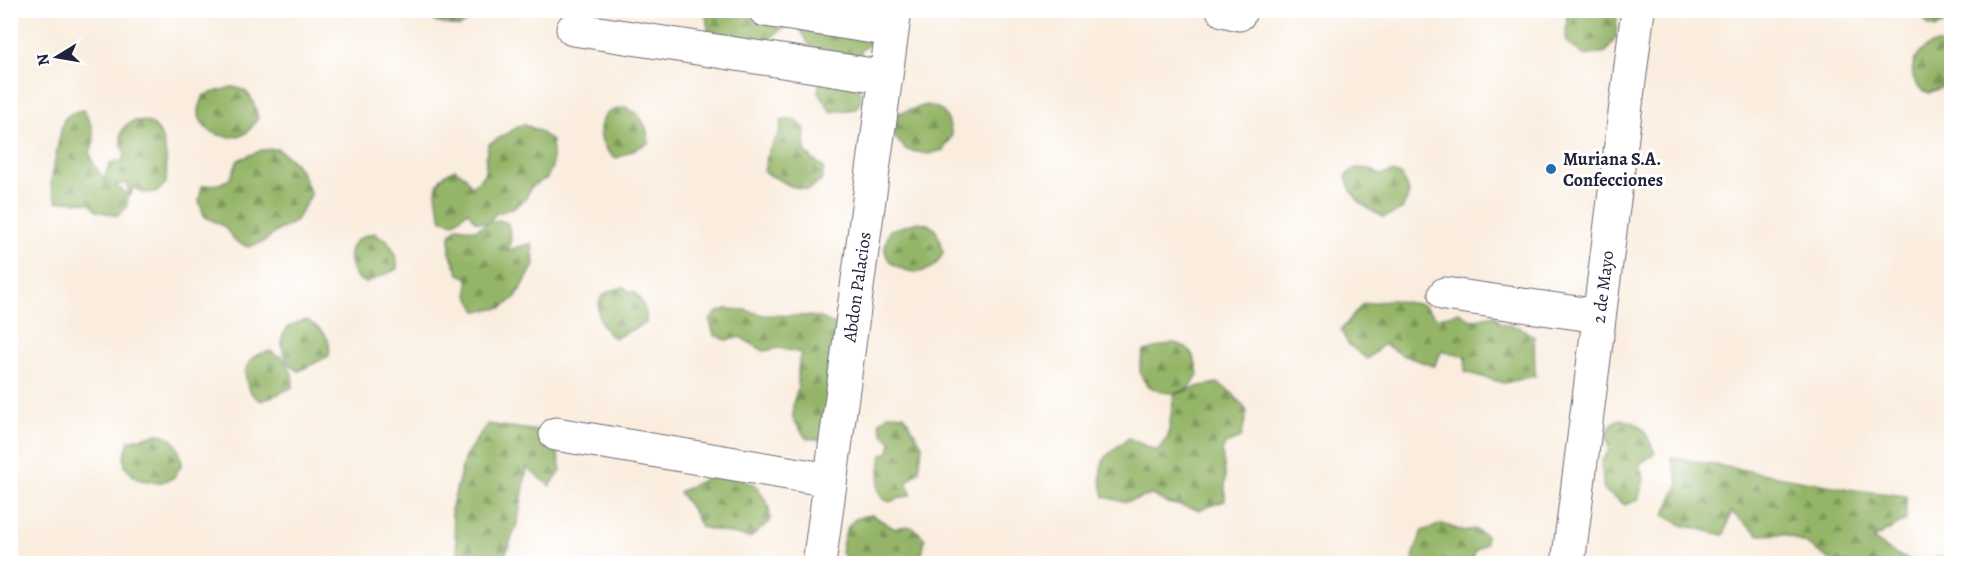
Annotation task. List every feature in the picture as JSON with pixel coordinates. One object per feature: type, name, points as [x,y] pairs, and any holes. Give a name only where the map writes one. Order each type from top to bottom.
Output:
[{"type":"street","points":[[765,10],[893,20]]},
{"type":"street","name":"2 de Mayo","points":[[1568,564],[1638,10]]},
{"type":"street","name":"Abdon Palacios","points":[[819,564],[893,20]]},
{"type":"street","points":[[573,29],[886,77]]},
{"type":"street","points":[[1445,294],[1599,316]]},
{"type":"street","points":[[556,434],[830,480]]},
{"type":"green space","points":[[428,11],[468,11],[471,20],[459,27],[435,22]]},
{"type":"green space","points":[[713,11],[791,11],[792,25],[781,29],[760,48],[709,35],[706,16]]},
{"type":"green space","points":[[1570,11],[1617,11],[1616,37],[1606,52],[1585,56],[1566,42],[1567,15]]},
{"type":"green space","points":[[1920,11],[1951,11],[1951,21],[1935,28],[1928,25]]},
{"type":"green space","points":[[799,27],[875,40],[861,50],[863,65],[858,81],[861,101],[855,109],[831,112],[818,91],[822,73]]},
{"type":"green space","points":[[1938,43],[1951,51],[1951,83],[1929,93],[1915,82],[1913,67],[1921,52]]},
{"type":"green space","points":[[232,87],[248,93],[258,118],[246,133],[240,135],[226,136],[213,133],[203,125],[199,116],[204,95]]},
{"type":"green space","points":[[927,105],[942,111],[952,136],[943,150],[928,154],[907,150],[896,139],[894,129],[899,113]]},
{"type":"green space","points":[[626,107],[636,112],[644,122],[648,143],[617,158],[604,146],[600,128],[606,115]]},
{"type":"green space","points":[[84,110],[92,127],[94,140],[90,153],[94,165],[106,182],[105,174],[112,162],[122,161],[125,154],[121,137],[125,127],[133,122],[147,122],[155,127],[162,139],[166,154],[166,183],[157,192],[142,193],[134,186],[130,196],[127,183],[115,186],[128,194],[127,207],[118,216],[97,211],[90,203],[57,202],[52,189],[64,120],[73,113]]},
{"type":"green space","points":[[791,119],[805,129],[806,153],[824,168],[821,181],[808,190],[791,186],[764,172],[768,152],[778,134],[781,121]]},
{"type":"green space","points":[[523,124],[539,131],[552,141],[552,167],[547,178],[531,187],[525,200],[515,207],[495,214],[489,222],[499,220],[508,223],[511,238],[508,250],[532,243],[534,265],[517,296],[502,308],[477,311],[468,295],[468,278],[459,274],[450,253],[450,235],[457,227],[476,230],[487,223],[475,221],[468,211],[454,223],[442,220],[436,197],[437,184],[446,174],[455,169],[466,177],[471,186],[485,172],[489,144]]},
{"type":"green space","points":[[277,149],[290,158],[298,168],[311,195],[295,222],[277,231],[265,241],[248,247],[235,241],[225,227],[204,216],[199,201],[202,186],[219,184],[230,179],[238,160],[262,150]]},
{"type":"green space","points":[[1356,168],[1370,169],[1380,175],[1392,172],[1402,175],[1409,194],[1402,210],[1384,217],[1359,201],[1351,190],[1346,175]]},
{"type":"green space","points":[[918,222],[934,228],[939,236],[943,253],[936,264],[929,269],[915,272],[894,265],[886,254],[885,245],[890,230]]},
{"type":"green space","points":[[375,233],[385,238],[393,249],[397,269],[366,283],[357,277],[351,267],[351,250],[357,240]]},
{"type":"green space","points":[[624,287],[630,292],[635,292],[640,299],[645,310],[646,323],[615,338],[603,326],[598,308],[606,293]]},
{"type":"green space","points":[[1392,300],[1423,305],[1437,318],[1459,312],[1471,320],[1495,315],[1500,323],[1521,328],[1534,337],[1535,376],[1504,383],[1465,372],[1466,356],[1442,351],[1434,366],[1402,355],[1384,344],[1367,359],[1348,344],[1341,330],[1363,304]]},
{"type":"green space","points":[[727,309],[745,310],[763,315],[821,318],[840,327],[829,441],[806,438],[793,419],[793,403],[798,388],[801,353],[779,348],[764,351],[740,337],[726,340],[714,335],[710,321],[716,313]]},
{"type":"green space","points":[[307,320],[321,330],[327,338],[329,356],[299,371],[290,364],[284,354],[282,341],[288,328]]},
{"type":"green space","points":[[1173,343],[1188,349],[1198,374],[1187,389],[1167,393],[1154,389],[1144,381],[1140,366],[1144,351]]},
{"type":"green space","points":[[271,351],[281,356],[289,367],[293,387],[262,401],[249,390],[246,378],[247,366],[254,357]]},
{"type":"green space","points":[[1218,383],[1233,394],[1247,411],[1241,438],[1225,444],[1222,452],[1225,501],[1199,510],[1167,503],[1152,495],[1125,502],[1104,497],[1101,468],[1112,451],[1129,438],[1157,451],[1168,437],[1174,395],[1200,386]]},
{"type":"green space","points":[[889,414],[904,415],[922,445],[919,471],[906,483],[912,494],[889,502],[882,498],[878,488],[882,455],[889,452],[891,442],[883,434],[879,423]]},
{"type":"green space","points":[[1620,419],[1639,426],[1646,434],[1655,453],[1639,465],[1644,480],[1638,500],[1625,505],[1604,490],[1601,462],[1609,451],[1607,436],[1609,428]]},
{"type":"green space","points":[[487,424],[539,431],[558,455],[561,471],[550,486],[527,468],[518,521],[505,556],[498,563],[460,563],[451,510],[465,456]]},
{"type":"green space","points":[[157,434],[168,437],[176,443],[182,464],[173,478],[158,483],[137,479],[125,467],[124,457],[129,441]]},
{"type":"green space","points":[[1671,457],[1855,490],[1906,496],[1906,520],[1873,539],[1905,558],[1921,561],[1947,557],[1951,559],[1951,563],[1835,563],[1805,543],[1783,534],[1759,535],[1731,512],[1724,535],[1682,525],[1664,515],[1679,484]]},
{"type":"green space","points":[[728,468],[739,479],[756,485],[769,506],[770,521],[750,538],[701,527],[679,492]]},
{"type":"green space","points":[[872,515],[895,529],[909,526],[925,539],[922,554],[917,563],[853,563],[841,553],[846,532],[852,522],[857,518]]},
{"type":"green space","points":[[1442,524],[1463,531],[1475,529],[1486,536],[1486,543],[1474,552],[1474,563],[1416,563],[1413,557],[1422,531]]},
{"type":"place","name":"Muriana S.A. Confecciones","points":[[1551,169]]}]
